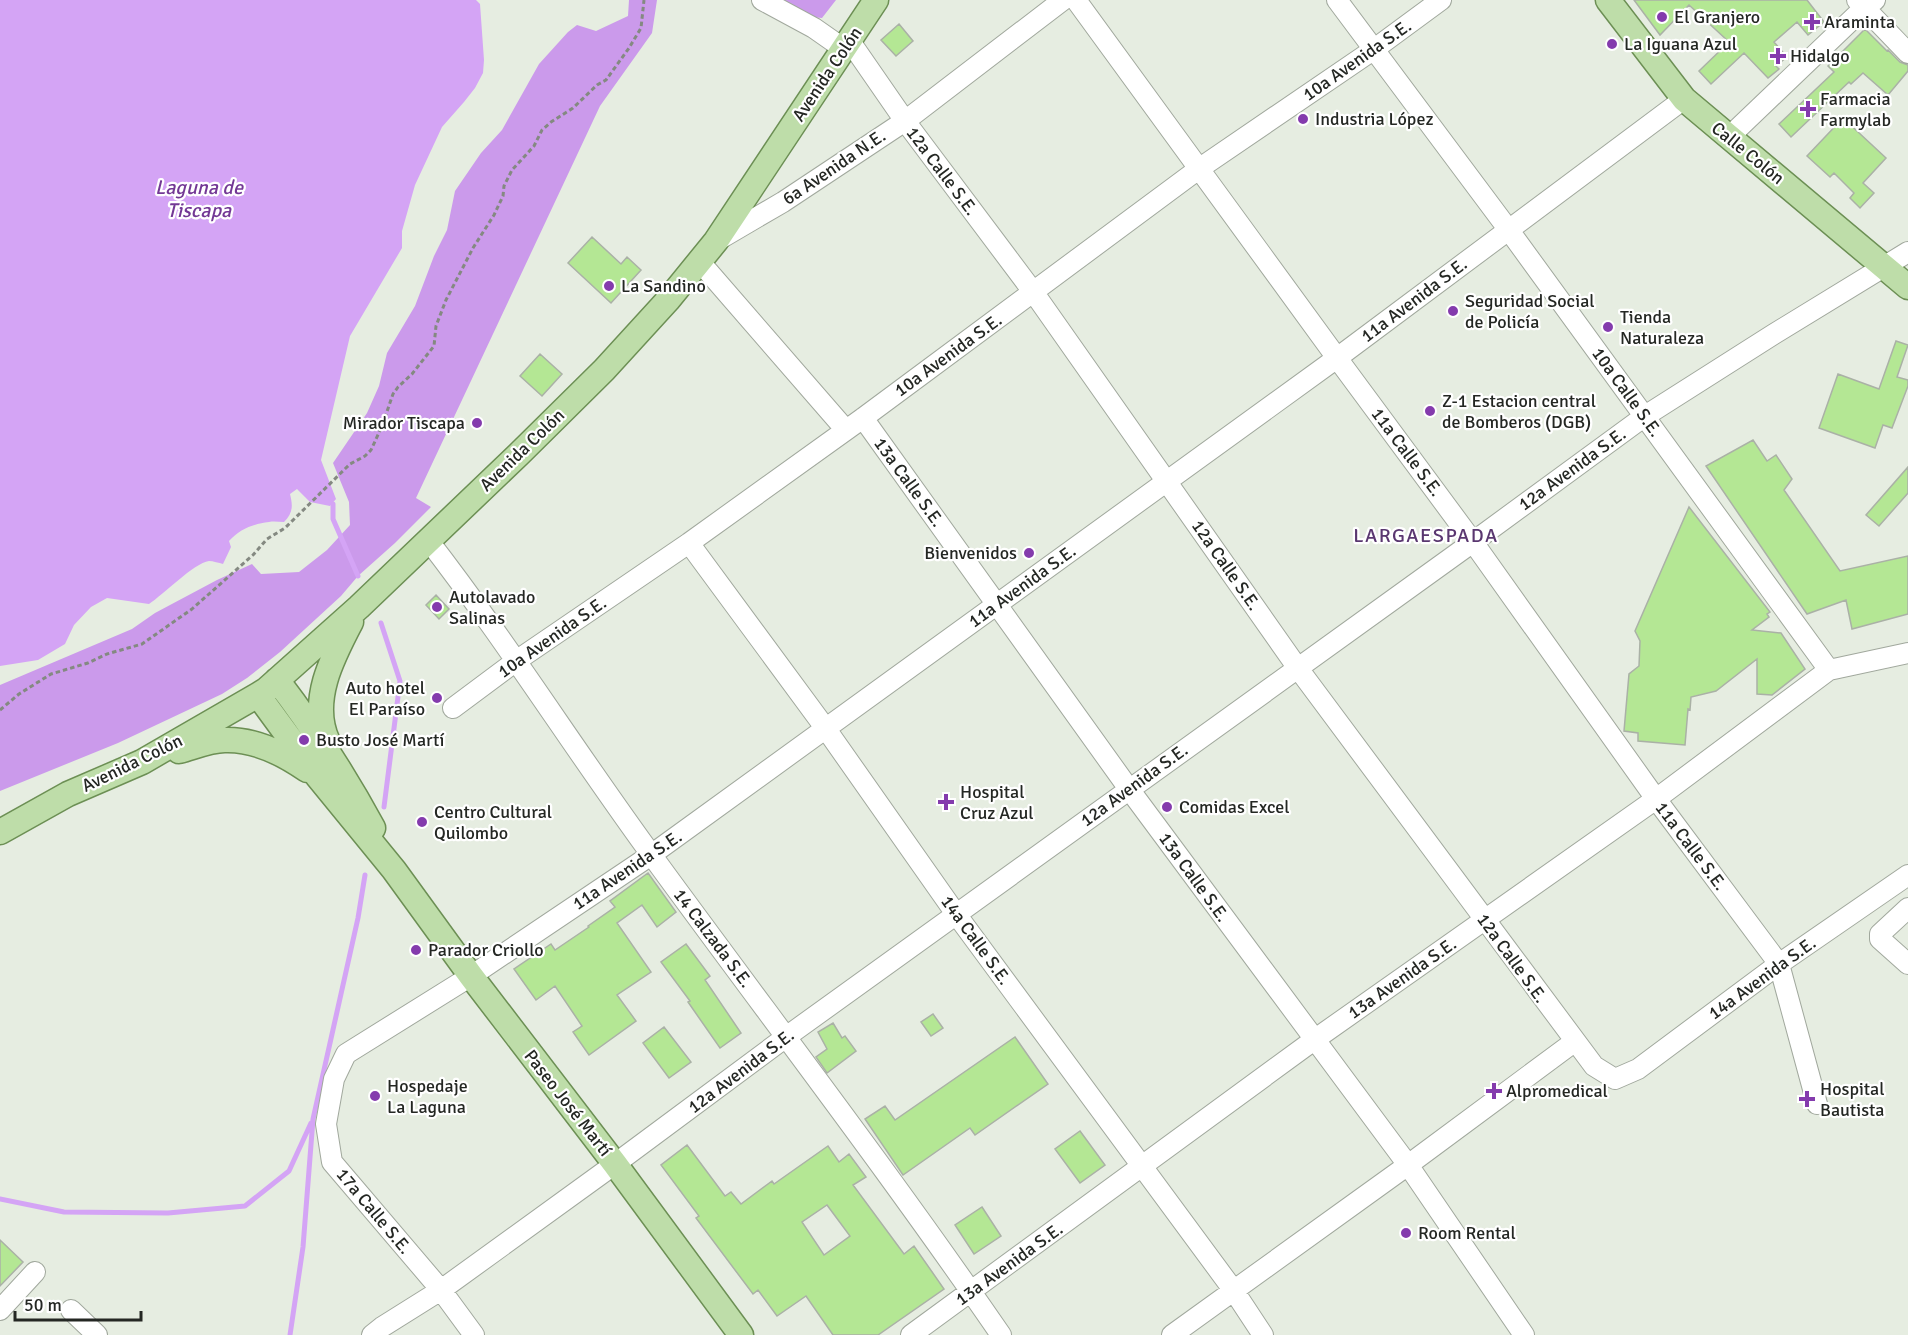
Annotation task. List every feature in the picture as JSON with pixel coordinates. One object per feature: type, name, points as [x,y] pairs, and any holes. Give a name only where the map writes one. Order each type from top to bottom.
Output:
[{"type":"main road","name":"Avenida Colón","points":[[0,832],[68,794],[142,762],[268,688],[359,607],[604,370],[700,262],[876,0]]},
{"type":"main road","name":"Calle Colón","points":[[1608,0],[1684,99],[1908,287]]},
{"type":"main road","points":[[345,777],[323,730],[320,704],[336,649],[359,607]]},
{"type":"main road","name":"Paseo José Martí","points":[[268,688],[302,713],[345,777],[394,870]]},
{"type":"main road","name":"Paseo José Martí","points":[[268,688],[318,777],[394,870],[741,1335]]},
{"type":"main road","points":[[142,762],[224,740],[245,742],[267,748],[290,758],[318,777]]},
{"type":"main road","name":"Avenida Colón","points":[[0,812],[23,803],[68,794]]},
{"type":"street","points":[[762,0],[847,45]]},
{"type":"street","name":"6a Avenida N.E.","points":[[716,241],[783,202],[905,121],[1064,0]]},
{"type":"street","name":"11a Calle S.E.","points":[[1076,0],[1473,542],[1656,799],[1779,963]]},
{"type":"street","name":"10a Calle S.E.","points":[[1336,0],[1508,229],[1829,670]]},
{"type":"street","name":"10a Avenida S.E.","points":[[453,708],[516,661],[689,543],[863,418],[1200,168],[1442,0]]},
{"type":"street","points":[[1729,137],[1865,3],[1908,53]]},
{"type":"street","name":"12a Calle S.E.","points":[[847,45],[1034,293],[1297,667],[1574,1042],[1594,1066],[1615,1079]]},
{"type":"street","name":"11a Avenida S.E.","points":[[346,1054],[471,976],[651,855],[1337,358],[1684,99]]},
{"type":"street","name":"12a Avenida S.E.","points":[[372,1335],[441,1290],[786,1037],[1645,416],[1908,252]]},
{"type":"street","points":[[700,262],[845,429]]},
{"type":"street","name":"13a Calle S.E.","points":[[863,418],[1129,789],[1408,1166],[1524,1335]]},
{"type":"street","name":"14 Calzada S.E.","points":[[428,540],[516,661],[651,855],[786,1037],[1001,1335]]},
{"type":"street","name":"14a Calle S.E.","points":[[689,543],[826,729],[956,914],[1234,1291],[1263,1335]]},
{"type":"street","name":"13a Avenida S.E.","points":[[911,1335],[1314,1040],[1656,799],[1829,670],[1908,653]]},
{"type":"street","name":"14a Avenida S.E.","points":[[1615,1079],[1638,1069],[1779,963],[1903,886]]},
{"type":"street","points":[[1908,908],[1880,934],[1880,939],[1908,964]]},
{"type":"street","points":[[1779,963],[1817,1104]]},
{"type":"street","points":[[1172,1335],[1408,1166],[1574,1042]]},
{"type":"street","name":"17a Calle S.E.","points":[[346,1054],[334,1079],[326,1124],[332,1162],[441,1290],[474,1335]]},
{"type":"street","points":[[0,1310],[35,1272]]},
{"type":"street","points":[[71,1310],[97,1335]]},
{"type":"path","points":[[0,710],[19,694],[51,674],[88,663],[107,654],[142,645],[192,609],[254,555],[267,539],[285,528],[350,464],[371,450],[393,394],[434,346],[436,326],[446,300],[473,248],[494,215],[504,186],[513,170],[534,146],[542,130],[550,122],[573,108],[597,85],[606,80],[641,28],[644,0]]},
{"type":"shaded area","points":[[629,0],[657,0],[652,33],[600,106],[416,498],[431,507],[358,576],[341,596],[280,652],[247,678],[222,694],[118,743],[0,791],[0,685],[132,629],[155,613],[252,564],[261,574],[299,572],[327,550],[350,525],[349,502],[333,463],[367,413],[379,386],[387,353],[415,306],[434,256],[447,230],[455,191],[481,153],[502,130],[539,64],[568,32],[577,25],[596,31],[628,16]]},
{"type":"shaded area","points":[[782,0],[836,0],[822,18],[811,17]]},
{"type":"water","name":"Laguna de Tiscapa","points":[[0,0],[476,0],[480,4],[484,60],[483,73],[475,88],[442,127],[415,185],[402,231],[402,248],[350,336],[321,460],[336,499],[330,506],[310,502],[297,489],[290,494],[292,509],[284,522],[258,524],[238,533],[229,541],[231,547],[223,564],[209,561],[195,567],[149,604],[107,598],[91,607],[74,625],[65,644],[38,660],[0,666]]},
{"type":"building","points":[[1634,0],[1807,0],[1824,22],[1808,35],[1797,22],[1774,42],[1787,57],[1776,66],[1779,69],[1768,78],[1744,53],[1711,84],[1699,71],[1729,42],[1689,5],[1660,35]]},
{"type":"building","points":[[899,24],[913,41],[896,56],[881,40]]},
{"type":"building","points":[[1865,29],[1900,62],[1908,65],[1908,71],[1888,95],[1863,73],[1851,84],[1849,82],[1791,137],[1779,124],[1834,72],[1828,66]]},
{"type":"building","points":[[1843,118],[1886,158],[1863,183],[1874,193],[1860,208],[1850,198],[1854,193],[1834,173],[1830,177],[1807,156]]},
{"type":"building","name":"La Sandino","points":[[592,237],[621,264],[627,257],[641,270],[611,303],[568,263]]},
{"type":"building","points":[[1896,341],[1908,345],[1897,377],[1908,380],[1908,386],[1892,428],[1883,425],[1875,448],[1819,428],[1838,374],[1879,389]]},
{"type":"building","points":[[540,354],[562,374],[542,396],[520,376]]},
{"type":"building","points":[[1753,440],[1767,461],[1776,455],[1792,479],[1784,490],[1840,571],[1908,556],[1908,614],[1852,629],[1846,600],[1807,614],[1706,466]]},
{"type":"building","points":[[1908,467],[1908,493],[1879,526],[1866,515]]},
{"type":"building","points":[[1689,507],[1770,612],[1767,614],[1769,617],[1752,630],[1781,633],[1805,669],[1772,695],[1757,694],[1757,659],[1716,691],[1691,697],[1685,745],[1638,741],[1638,733],[1624,731],[1629,674],[1639,666],[1640,641],[1635,631]]},
{"type":"building","name":"Autolavado Salinas","points":[[436,595],[449,609],[439,619],[426,605]]},
{"type":"building","points":[[648,873],[676,912],[657,927],[642,905],[617,923],[651,972],[617,995],[636,1021],[589,1055],[573,1032],[582,1026],[555,986],[536,1000],[514,969],[551,944],[555,950],[589,927],[615,907],[610,901]]},
{"type":"building","points":[[686,944],[710,976],[705,980],[741,1033],[720,1048],[688,1002],[690,1001],[661,962]]},
{"type":"building","points":[[933,1014],[943,1028],[931,1036],[921,1022]]},
{"type":"building","points":[[833,1023],[842,1038],[845,1036],[856,1051],[827,1073],[816,1057],[827,1049],[818,1032]]},
{"type":"building","points":[[664,1027],[691,1062],[669,1078],[643,1043]]},
{"type":"building","points":[[1015,1037],[1048,1084],[975,1135],[970,1128],[903,1175],[865,1119],[885,1106],[895,1120]]},
{"type":"building","points":[[1080,1131],[1105,1165],[1080,1183],[1055,1149]]},
{"type":"building","points":[[687,1145],[725,1196],[731,1192],[741,1204],[772,1181],[774,1184],[828,1146],[839,1162],[849,1154],[866,1177],[853,1185],[904,1254],[914,1246],[944,1289],[878,1335],[833,1335],[806,1296],[777,1316],[758,1290],[753,1294],[696,1218],[699,1216],[661,1165]],"holes":[[[827,1205],[850,1236],[824,1255],[802,1222]]]},
{"type":"building","points":[[982,1207],[1001,1236],[974,1254],[955,1225]]},
{"type":"building","points":[[0,1240],[23,1262],[0,1286]]},
{"type":"waterway","points":[[333,504],[333,519],[358,576]]},
{"type":"waterway","points":[[381,623],[400,681],[384,807]]},
{"type":"waterway","points":[[290,1335],[303,1247],[313,1119],[358,918],[365,875]]},
{"type":"waterway","points":[[0,1199],[64,1212],[168,1213],[245,1206],[289,1171],[311,1123]]},
{"type":"place","name":"El Granjero","points":[[1662,17]]},
{"type":"place","name":"Araminta","points":[[1812,22]]},
{"type":"place","name":"La Iguana Azul","points":[[1612,44]]},
{"type":"place","name":"Hidalgo","points":[[1778,56]]},
{"type":"place","name":"Farmacia Farmylab","points":[[1808,109]]},
{"type":"place","name":"Industria López","points":[[1303,119]]},
{"type":"place","name":"La Sandino","points":[[609,286]]},
{"type":"place","name":"Seguridad Social de Policía","points":[[1453,311]]},
{"type":"place","name":"Tienda Naturaleza","points":[[1608,327]]},
{"type":"place","name":"Z-1 Estacion central de Bomberos (DGB)","points":[[1430,411]]},
{"type":"place","name":"Mirador Tiscapa","points":[[477,423]]},
{"type":"place","name":"Bienvenidos","points":[[1029,553]]},
{"type":"place","name":"Autolavado Salinas","points":[[437,607]]},
{"type":"place","name":"Auto hotel El Paraíso","points":[[437,698]]},
{"type":"place","name":"Busto José Martí","points":[[304,740]]},
{"type":"place","name":"Hospital Cruz Azul","points":[[946,802]]},
{"type":"place","name":"Comidas Excel","points":[[1167,807]]},
{"type":"place","name":"Centro Cultural Quilombo","points":[[422,822]]},
{"type":"place","name":"Parador Criollo","points":[[416,950]]},
{"type":"place","name":"Alpromedical","points":[[1494,1091]]},
{"type":"place","name":"Hospedaje La Laguna","points":[[375,1096]]},
{"type":"place","name":"Hospital Bautista","points":[[1807,1099]]},
{"type":"place","name":"Room Rental","points":[[1406,1233]]},
{"type":"district","name":"LARGAESPADA","points":[[1426,535]]}]
